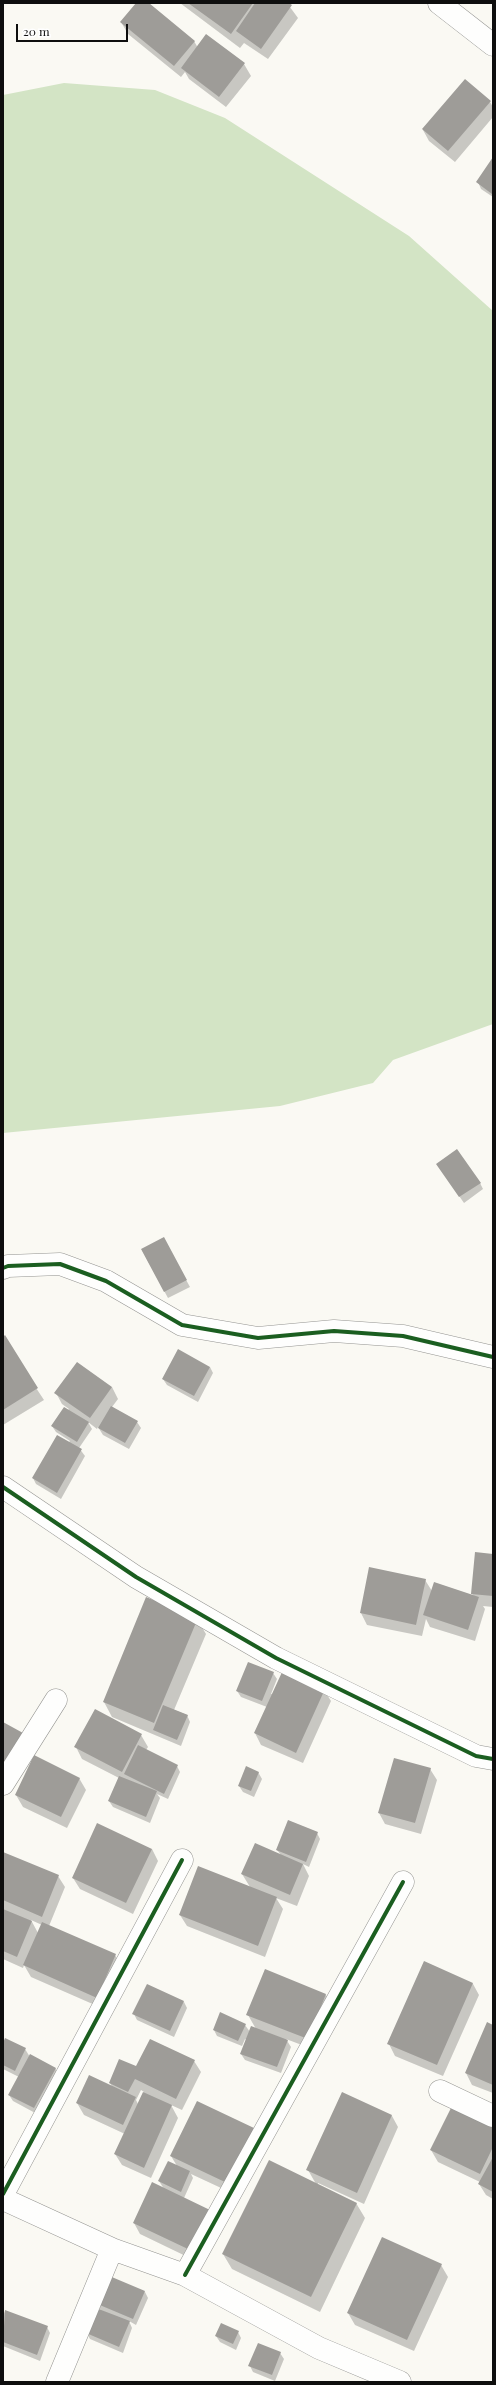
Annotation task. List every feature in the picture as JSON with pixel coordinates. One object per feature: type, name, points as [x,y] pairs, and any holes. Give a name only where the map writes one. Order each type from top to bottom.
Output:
[{"type":"street","points":[[452,7],[493,45]]},
{"type":"street","points":[[3,1268],[8,1266],[60,1264],[106,1282],[182,1326],[258,1338],[334,1331],[403,1336],[493,1357]]},
{"type":"street","points":[[3,1488],[136,1577],[276,1658],[476,1756],[493,1759]]},
{"type":"street","points":[[3,1784],[56,1700]]},
{"type":"street","points":[[3,2194],[182,1860]]},
{"type":"street","points":[[185,2275],[403,1882]]},
{"type":"street","points":[[440,2091],[493,2116]]},
{"type":"street","points":[[3,2199],[112,2249],[185,2275],[319,2348],[400,2382]]},
{"type":"street","points":[[57,2382],[112,2249]]},
{"type":"green space","points":[[64,83],[155,90],[225,118],[409,236],[493,311],[493,1024],[393,1060],[373,1083],[280,1106],[3,1133],[3,95]]},
{"type":"building","points":[[136,3],[149,3],[195,41],[174,66],[120,22]]},
{"type":"building","points":[[188,3],[253,3],[231,34]]},
{"type":"building","points":[[255,3],[289,3],[292,5],[261,49],[236,31]]},
{"type":"building","points":[[206,34],[245,63],[219,97],[181,68]]},
{"type":"building","points":[[465,79],[491,101],[448,151],[422,129]]},
{"type":"building","points":[[493,157],[493,193],[492,194],[476,182]]},
{"type":"building","points":[[457,1149],[481,1183],[459,1197],[436,1164]]},
{"type":"building","points":[[164,1237],[187,1280],[164,1292],[141,1249]]},
{"type":"building","points":[[5,1335],[38,1388],[3,1410],[3,1337]]},
{"type":"building","points":[[178,1349],[210,1367],[194,1396],[162,1379]]},
{"type":"building","points":[[77,1362],[112,1387],[90,1418],[54,1393]]},
{"type":"building","points":[[111,1406],[138,1421],[125,1443],[98,1428]]},
{"type":"building","points":[[64,1407],[89,1422],[77,1442],[51,1426]]},
{"type":"building","points":[[57,1435],[82,1449],[57,1493],[32,1478]]},
{"type":"building","points":[[475,1552],[493,1554],[493,1596],[471,1594]]},
{"type":"building","points":[[369,1567],[426,1579],[416,1625],[360,1613]]},
{"type":"building","points":[[434,1582],[479,1597],[468,1630],[423,1615]]},
{"type":"building","points":[[146,1597],[198,1618],[154,1723],[103,1702]]},
{"type":"building","points":[[248,1662],[274,1672],[262,1701],[236,1691]]},
{"type":"building","points":[[283,1670],[325,1689],[296,1753],[254,1733]]},
{"type":"building","points":[[163,1705],[188,1715],[177,1740],[153,1730]]},
{"type":"building","points":[[95,1709],[142,1734],[122,1772],[74,1747]]},
{"type":"building","points":[[3,1722],[23,1733],[3,1767]]},
{"type":"building","points":[[138,1745],[178,1765],[164,1794],[124,1774]]},
{"type":"building","points":[[34,1755],[80,1778],[61,1817],[15,1795]]},
{"type":"building","points":[[394,1758],[431,1768],[415,1823],[378,1813]]},
{"type":"building","points":[[246,1766],[259,1772],[251,1791],[238,1786]]},
{"type":"building","points":[[119,1776],[157,1791],[146,1817],[108,1801]]},
{"type":"building","points":[[288,1820],[318,1832],[306,1862],[276,1850]]},
{"type":"building","points":[[97,1823],[152,1849],[126,1903],[72,1878]]},
{"type":"building","points":[[255,1843],[303,1864],[290,1895],[241,1874]]},
{"type":"building","points":[[3,1852],[59,1875],[42,1917],[3,1900]]},
{"type":"building","points":[[198,1866],[277,1897],[258,1946],[179,1915]]},
{"type":"building","points":[[3,1909],[32,1921],[17,1957],[3,1951]]},
{"type":"building","points":[[42,1922],[116,1954],[97,1998],[23,1965]]},
{"type":"building","points":[[424,1961],[473,1983],[437,2065],[387,2044]]},
{"type":"building","points":[[265,1969],[326,1994],[308,2039],[246,2015]]},
{"type":"building","points":[[147,1984],[184,2001],[170,2031],[132,2014]]},
{"type":"building","points":[[220,2012],[246,2024],[238,2041],[213,2030]]},
{"type":"building","points":[[487,2022],[493,2025],[493,2085],[465,2073]]},
{"type":"building","points":[[251,2026],[288,2040],[277,2067],[240,2054]]},
{"type":"building","points":[[5,2038],[26,2048],[15,2071],[3,2065],[3,2043]]},
{"type":"building","points":[[150,2039],[195,2060],[176,2099],[135,2079],[128,2092],[109,2083],[119,2059],[136,2066]]},
{"type":"building","points":[[30,2054],[56,2068],[34,2108],[8,2095]]},
{"type":"building","points":[[89,2075],[136,2097],[123,2125],[76,2103]]},
{"type":"building","points":[[143,2092],[172,2105],[144,2168],[114,2154]]},
{"type":"building","points":[[342,2092],[392,2115],[357,2193],[306,2170]]},
{"type":"building","points":[[197,2101],[254,2128],[227,2183],[170,2156]]},
{"type":"building","points":[[452,2106],[493,2126],[493,2147],[480,2174],[430,2150]]},
{"type":"building","points":[[493,2157],[493,2192],[478,2184]]},
{"type":"building","points":[[269,2160],[357,2203],[311,2297],[222,2254]]},
{"type":"building","points":[[168,2161],[190,2171],[181,2192],[158,2181]]},
{"type":"building","points":[[152,2182],[210,2210],[190,2250],[133,2223]]},
{"type":"building","points":[[382,2237],[442,2264],[407,2340],[347,2313]]},
{"type":"building","points":[[107,2275],[145,2291],[133,2319],[95,2303]]},
{"type":"building","points":[[96,2308],[130,2321],[119,2347],[86,2333]]},
{"type":"building","points":[[5,2310],[48,2326],[37,2355],[3,2342]]},
{"type":"building","points":[[221,2323],[239,2331],[233,2344],[215,2336]]},
{"type":"building","points":[[258,2343],[281,2352],[272,2375],[248,2366]]},
{"type":"cycle path","points":[[3,1268],[8,1266],[60,1264],[106,1281],[182,1325],[258,1338],[334,1331],[403,1336],[493,1357]]},
{"type":"cycle path","points":[[3,1487],[136,1577],[276,1658],[476,1756],[493,1759]]},
{"type":"cycle path","points":[[3,2194],[182,1860]]},
{"type":"cycle path","points":[[185,2275],[403,1882]]}]
